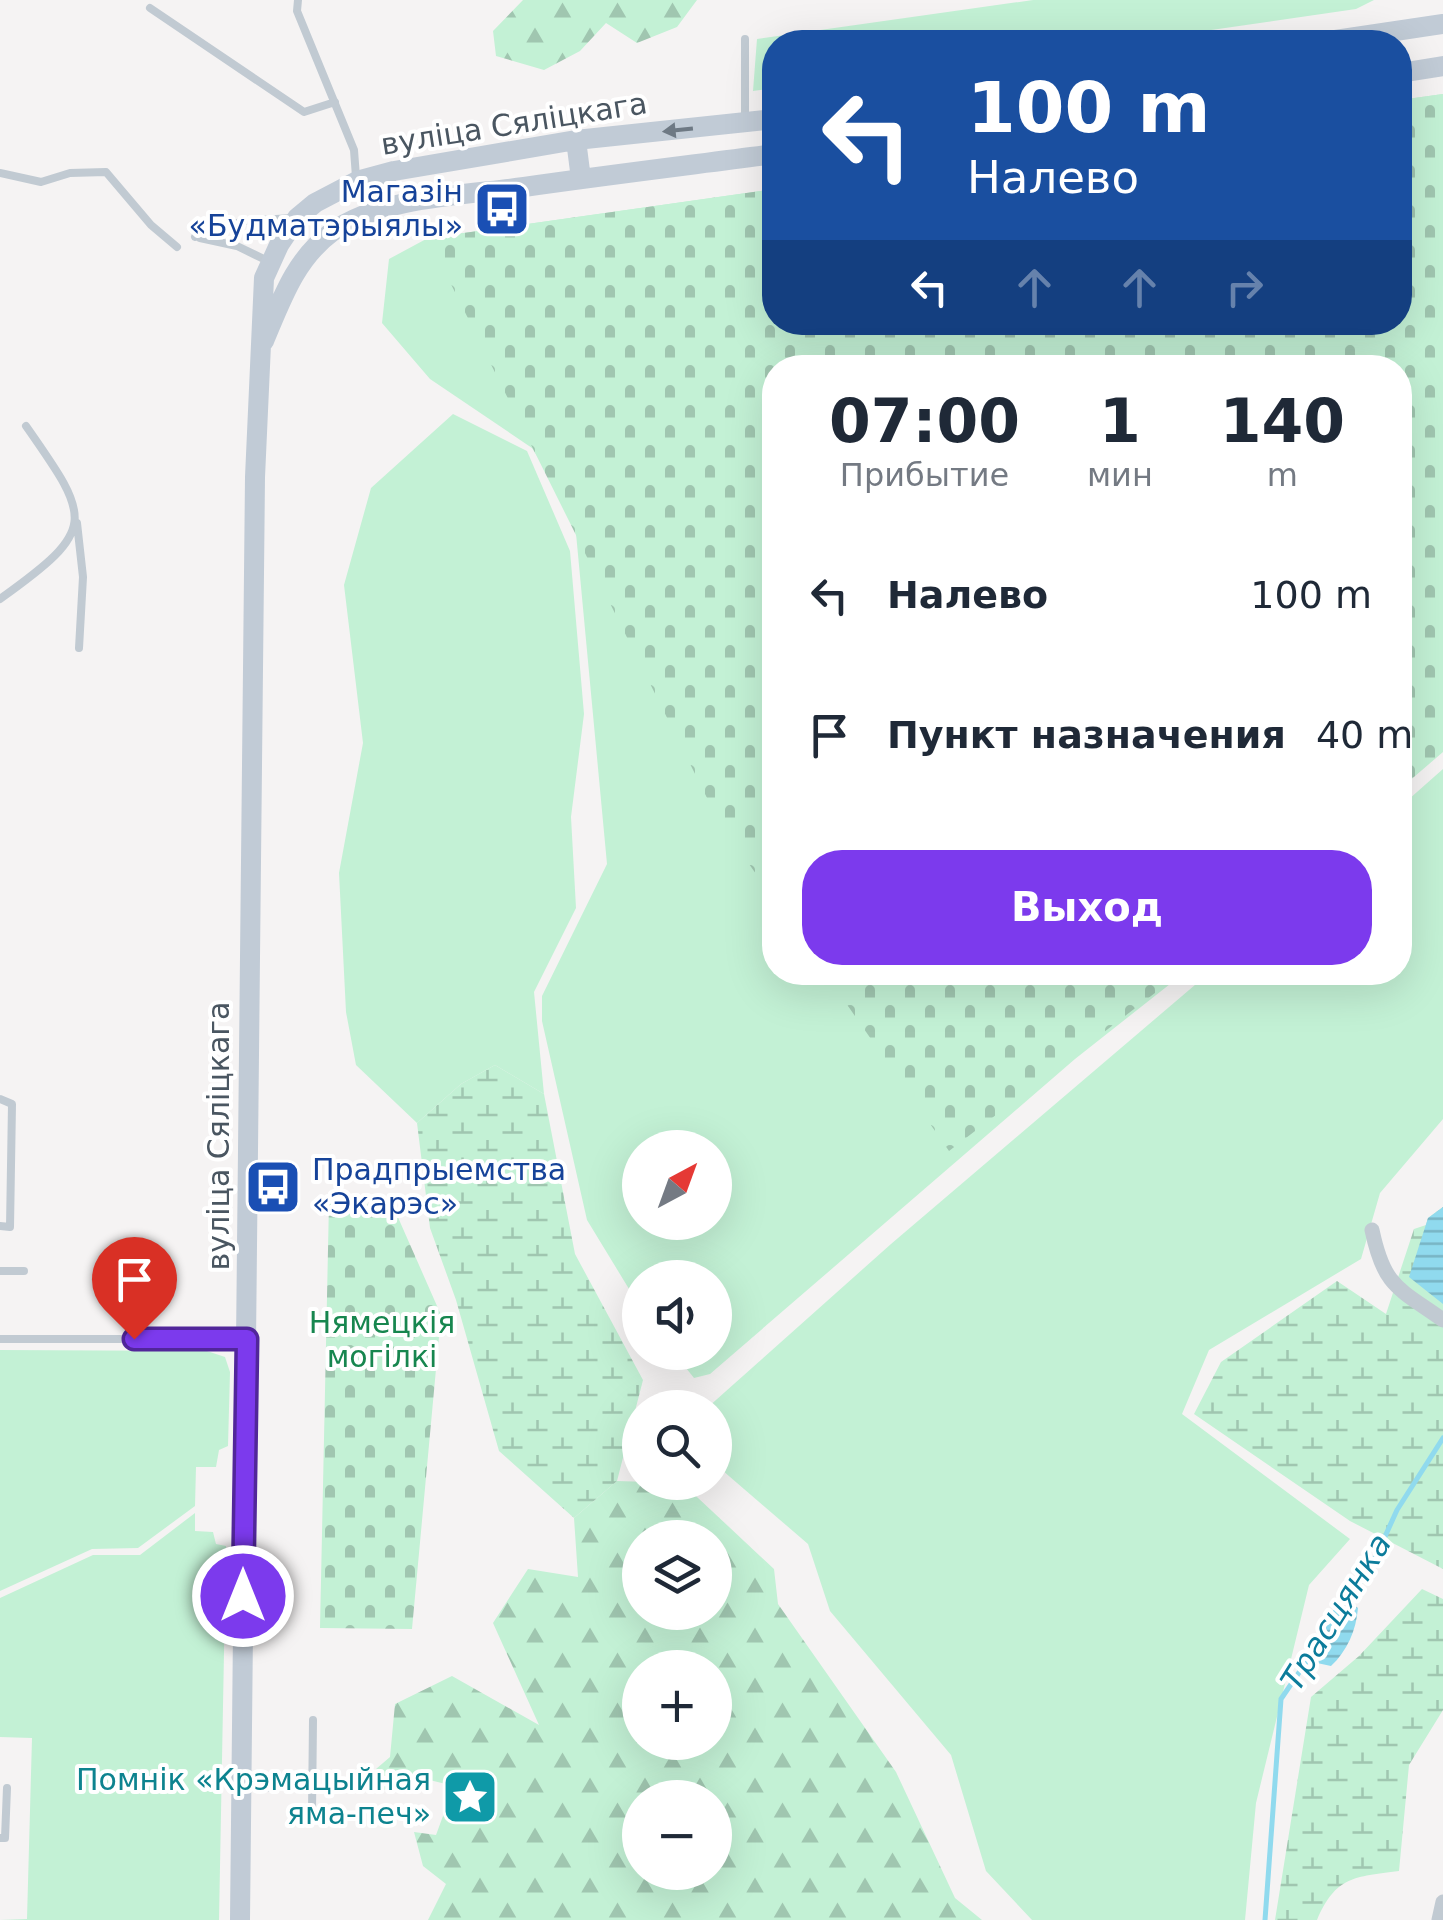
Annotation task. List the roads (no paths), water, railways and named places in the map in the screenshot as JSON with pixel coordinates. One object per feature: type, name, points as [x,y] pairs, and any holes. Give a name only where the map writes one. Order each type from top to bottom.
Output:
[{"type":"main road","points":[[1403,30],[1443,24]]},
{"type":"main road","points":[[1412,72],[1443,66]]},
{"type":"main road","name":"вуліца Сяліцкага","points":[[240,1920],[254,496],[261,291],[270,262],[297,218],[331,192],[356,181],[576,140],[762,121]]},
{"type":"main road","points":[[576,140],[582,179]]},
{"type":"main road","name":"вуліца Сяліцкага","points":[[259,352],[297,268],[334,231],[370,212],[762,156]]},
{"type":"street","points":[[1372,1230],[1385,1274],[1443,1320]]},
{"type":"street","points":[[1439,1920],[1443,1902]]},
{"type":"lane","points":[[298,0],[297,11],[354,150],[356,181]]},
{"type":"lane","points":[[150,8],[304,112],[334,102]]},
{"type":"lane","points":[[745,39],[745,123]]},
{"type":"lane","points":[[0,172],[41,182],[70,173],[106,172],[150,225],[177,246]]},
{"type":"lane","points":[[270,262],[237,246],[195,238],[244,221],[297,218]]},
{"type":"lane","points":[[26,426],[70,488],[82,552],[79,648]]},
{"type":"lane","points":[[0,600],[46,567],[72,536],[77,522]]},
{"type":"lane","points":[[0,1099],[12,1104],[10,1227],[0,1226]]},
{"type":"lane","points":[[0,1270],[24,1270]]},
{"type":"lane","points":[[0,1339],[247,1339]]},
{"type":"lane","points":[[312,1813],[313,1720]]},
{"type":"lane","points":[[243,1786],[265,1788],[312,1780]]},
{"type":"lane","points":[[0,1838],[5,1838],[7,1788]]},
{"type":"water","points":[[1443,1207],[1443,1304],[1409,1277],[1428,1218]]},
{"type":"water","points":[[1344,1598],[1358,1608],[1350,1640],[1331,1666],[1317,1663],[1308,1651],[1320,1626]]},
{"type":"waterway","name":"Трасцянка","points":[[1346,1603],[1373,1563],[1397,1510],[1443,1438]]},
{"type":"waterway","name":"Трасцянка","points":[[1265,1920],[1281,1699],[1315,1649]]},
{"type":"place","name":"Магазін «Будматэрыялы»","points":[[502,209]]},
{"type":"place","name":"Прадпрыемства «Экарэс»","points":[[273,1187]]},
{"type":"place","name":"Помнік «Крэмацыйная яма-печ»","points":[[470,1797]]},
{"type":"park label","name":"Нямецкія могілкі","points":[[382,1340]]}]
